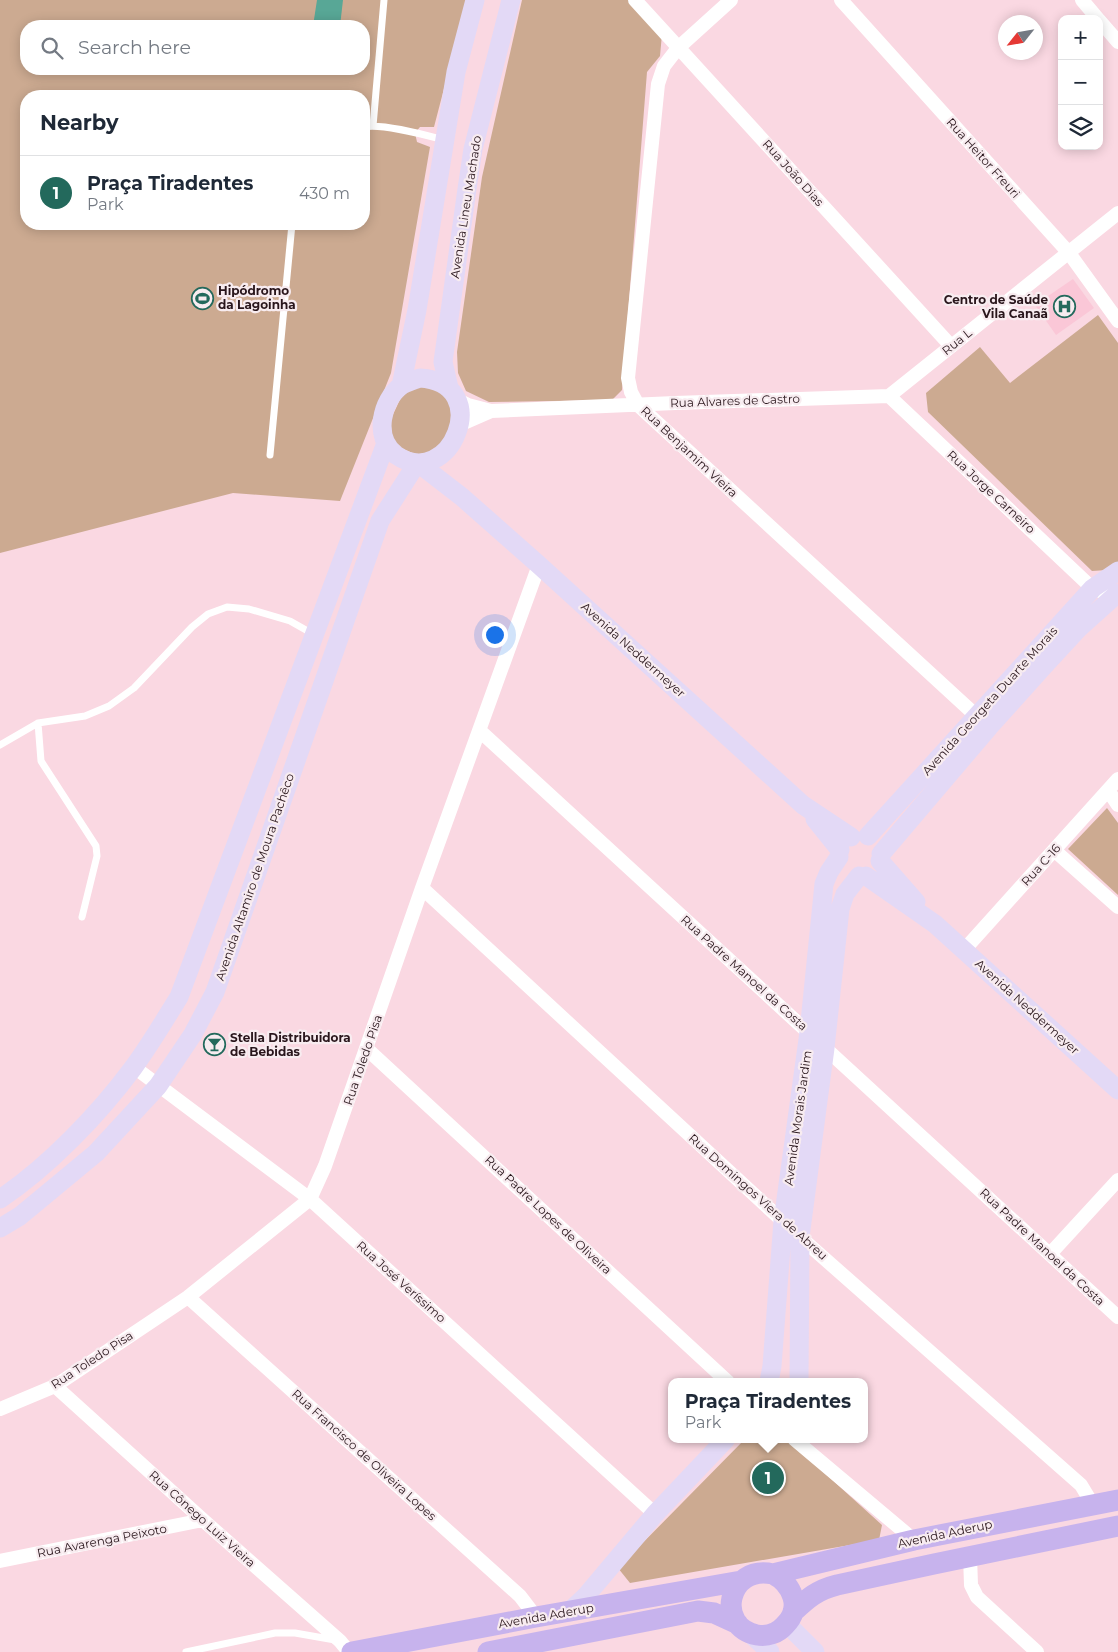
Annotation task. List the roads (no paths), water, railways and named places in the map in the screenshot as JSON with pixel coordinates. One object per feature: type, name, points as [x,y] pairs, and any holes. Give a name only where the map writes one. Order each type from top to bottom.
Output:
[{"type":"main road","points":[[401,386],[417,310],[456,72],[475,0]]},
{"type":"main road","name":"Avenida Lineu Machado","points":[[453,394],[443,362],[466,189],[511,0]]},
{"type":"main road","points":[[444,140],[474,149]]},
{"type":"main road","points":[[420,378],[430,379],[440,382],[453,394],[460,412],[459,425],[451,445],[446,451],[433,460],[417,463],[404,460],[394,453],[386,443],[382,428],[384,413],[401,386],[420,378]]},
{"type":"main road","points":[[0,1199],[48,1161],[102,1108],[134,1067],[179,997],[386,443]]},
{"type":"main road","name":"Avenida Neddermeyer","points":[[446,451],[448,466],[462,497]]},
{"type":"main road","name":"Avenida Neddermeyer","points":[[417,463],[462,497],[540,565],[849,845]]},
{"type":"main road","name":"Avenida Altamiro de Moura Pachêco","points":[[0,1228],[20,1216],[96,1153],[158,1086],[193,1034],[215,992],[380,521],[417,463]]},
{"type":"main road","name":"Avenida Georgeta Duarte Morais","points":[[849,845],[983,721],[1037,661],[1093,588],[1118,571]]},
{"type":"main road","name":"Avenida Georgeta Duarte Morais","points":[[1037,661],[1116,597]]},
{"type":"main road","name":"Avenida Georgeta Duarte Morais","points":[[881,858],[983,721]]},
{"type":"main road","points":[[877,843],[881,858],[872,872],[863,876],[848,872],[844,868],[849,845],[877,843]]},
{"type":"main road","name":"Avenida Morais Jardim","points":[[770,1378],[783,1221],[809,1032],[824,884],[829,872],[849,845]]},
{"type":"main road","name":"Avenida Neddermeyer","points":[[881,858],[935,924]]},
{"type":"main road","name":"Avenida Neddermeyer","points":[[863,876],[935,924],[1118,1090]]},
{"type":"main road","name":"Avenida Morais Jardim","points":[[798,1378],[800,1237],[825,1048],[840,909],[845,894],[863,876]]},
{"type":"main road","points":[[569,1612],[585,1597],[655,1514],[722,1443]]},
{"type":"main road","name":"Avenida Aderup","points":[[347,1648],[569,1612],[741,1581],[755,1573],[773,1574],[914,1540],[1118,1500]]},
{"type":"main road","points":[[1080,1533],[1094,1517],[1093,1505]]},
{"type":"main road","name":"Avenida Aderup","points":[[488,1652],[698,1611],[714,1613],[760,1635],[770,1634],[779,1631],[810,1596],[824,1588],[1118,1526]]},
{"type":"main road","points":[[773,1574],[788,1586],[794,1603],[790,1618],[815,1652]]},
{"type":"main road","points":[[741,1581],[735,1588],[732,1597],[733,1616],[744,1629],[770,1652]]},
{"type":"street","name":"Rua João Dias","points":[[635,0],[951,346]]},
{"type":"street","name":"Rua Benjamim Vieira","points":[[731,0],[678,48],[664,66],[658,84],[628,378],[631,392],[638,405],[983,721]]},
{"type":"street","name":"Rua Heitor Freuri","points":[[841,0],[1069,253],[1118,321]]},
{"type":"street","points":[[1084,1],[1096,15]]},
{"type":"street","points":[[1103,24],[1118,42]]},
{"type":"street","name":"Rua L","points":[[889,396],[1118,213]]},
{"type":"street","name":"Rua Alvares de Castro","points":[[453,394],[468,405],[491,411],[889,396]]},
{"type":"street","name":"Rua Jorge Carneiro","points":[[889,396],[1093,588]]},
{"type":"street","name":"Rua Alvares de Castro","points":[[459,425],[491,411]]},
{"type":"street","name":"Rua Toledo Pisa","points":[[0,1410],[55,1386],[188,1297],[310,1199],[325,1166],[422,888],[540,565]]},
{"type":"street","points":[[1093,588],[1116,597]]},
{"type":"street","name":"Rua Padre Manoel da Costa","points":[[480,731],[1118,1317]]},
{"type":"street","name":"Rua C-16","points":[[964,950],[1118,779]]},
{"type":"street","points":[[1108,790],[1118,805]]},
{"type":"street","points":[[1054,850],[1118,907]]},
{"type":"street","name":"Rua Domingos Viera de Abreu","points":[[422,888],[800,1237],[1080,1485],[1093,1505]]},
{"type":"street","name":"Rua Padre Lopes de Oliveira","points":[[367,1049],[724,1378]]},
{"type":"street","name":"Rua José Veríssimo","points":[[134,1067],[310,1199],[655,1514]]},
{"type":"street","points":[[1050,1254],[1118,1180]]},
{"type":"street","name":"Rua Francisco de Oliveira Lopes","points":[[188,1297],[520,1596],[536,1617]]},
{"type":"street","name":"Rua Cônego Luiz Vieira","points":[[55,1386],[347,1648]]},
{"type":"street","points":[[799,1443],[914,1540]]},
{"type":"street","name":"Rua Avarenga Peixoto","points":[[0,1561],[203,1520]]},
{"type":"street","points":[[970,1556],[971,1585],[977,1598],[1037,1652]]},
{"type":"lane","points":[[373,126],[384,0]]},
{"type":"lane","points":[[370,126],[415,133],[444,140]]},
{"type":"lane","points":[[270,454],[291,230]]},
{"type":"lane","points":[[0,745],[38,723],[85,716],[109,706],[134,688],[192,627],[208,614],[227,607],[248,609],[290,621],[314,634]]},
{"type":"lane","points":[[38,723],[41,761],[96,846],[97,856],[82,917]]},
{"type":"lane","points":[[186,1652],[275,1633],[295,1633],[347,1648]]},
{"type":"place","name":"Hipódromo da Lagoinha","points":[[202,298]]},
{"type":"place","name":"Centro de Saúde Vila Canaã","points":[[1064,307]]},
{"type":"place","name":"Stella Distribuidora de Bebidas","points":[[214,1045]]},
{"type":"place","name":"Praça Tiradentes","points":[[768,1478]]}]
